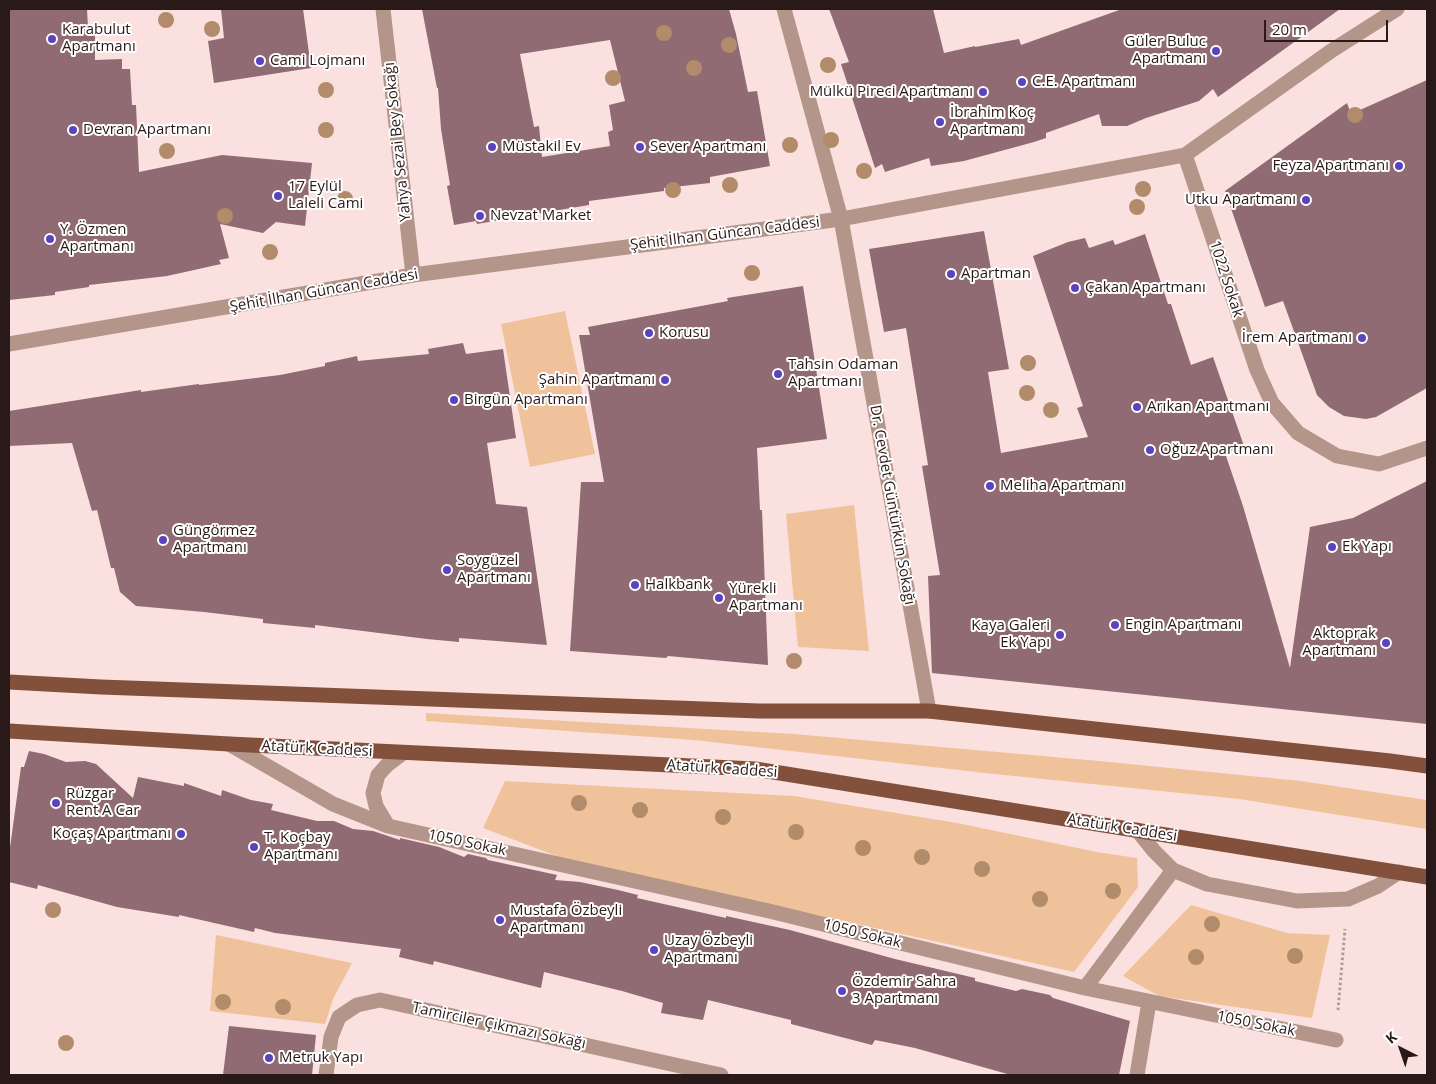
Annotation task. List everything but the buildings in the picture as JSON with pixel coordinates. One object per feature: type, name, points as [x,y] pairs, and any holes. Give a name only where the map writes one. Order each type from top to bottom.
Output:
[{"type":"main road","points":[[9,682],[749,711],[929,711],[1427,766]]},
{"type":"main road","name":"Atatürk Caddesi","points":[[9,731],[404,753],[756,769],[1427,877]]},
{"type":"street","name":"Yahya Sezai Bey Sokağı","points":[[383,9],[413,275]]},
{"type":"street","name":"Dr. Cevdet Güntürkün Sokağı","points":[[784,9],[841,219],[929,711]]},
{"type":"street","name":"Şehit İlhan Güncan Caddesi","points":[[9,344],[413,275],[841,219],[1185,155],[1331,51],[1397,9]]},
{"type":"street","name":"1022 Sokak","points":[[1185,155],[1257,370],[1272,403],[1298,433],[1337,456],[1380,464],[1427,448]]},
{"type":"street","name":"1050 Sokak","points":[[229,744],[333,804],[388,826],[769,911],[1085,988],[1336,1040]]},
{"type":"street","points":[[388,826],[376,806],[373,793],[378,774],[387,764],[404,753]]},
{"type":"street","points":[[1137,830],[1154,851],[1174,870],[1207,884],[1297,901],[1348,899],[1378,886],[1399,872]]},
{"type":"street","points":[[1085,988],[1174,870]]},
{"type":"street","name":"Tamirciler Çıkmazı Sokağı","points":[[326,1075],[331,1037],[339,1017],[357,1005],[380,1000],[721,1075]]},
{"type":"street","points":[[1137,1075],[1149,1002]]},
{"type":"path","points":[[1336,1040],[1348,899]]},
{"type":"shaded area","points":[[565,311],[595,454],[530,467],[501,324]]},
{"type":"shaded area","points":[[854,505],[869,651],[798,647],[786,514]]},
{"type":"shaded area","points":[[426,713],[794,734],[1301,781],[1427,800],[1427,829],[1239,799],[694,740],[426,721]]},
{"type":"shaded area","points":[[505,781],[794,796],[957,823],[1097,852],[1137,858],[1138,887],[1074,972],[567,860],[483,828]]},
{"type":"shaded area","points":[[1191,905],[1287,933],[1330,935],[1312,1018],[1159,996],[1123,976]]},
{"type":"shaded area","points":[[216,935],[352,963],[333,999],[325,1024],[210,1011]]},
{"type":"place","name":"Karabulut Apartmanı","points":[[52,39]]},
{"type":"place","name":"Güler Buluc Apartmanı","points":[[1216,51]]},
{"type":"place","name":"Cami Lojmanı","points":[[260,61]]},
{"type":"place","name":"C.E. Apartmanı","points":[[1022,82]]},
{"type":"place","name":"Mülkü Pireci Apartmanı","points":[[983,92]]},
{"type":"place","name":"İbrahim Koç Apartmanı","points":[[940,122]]},
{"type":"place","name":"Devran Apartmanı","points":[[73,130]]},
{"type":"place","name":"Müstakil Ev","points":[[492,147]]},
{"type":"place","name":"Sever Apartmanı","points":[[640,147]]},
{"type":"place","name":"Feyza Apartmanı","points":[[1399,166]]},
{"type":"place","name":"17 Eylül Laleli Cami","points":[[278,196]]},
{"type":"place","name":"Utku Apartmanı","points":[[1306,200]]},
{"type":"place","name":"Nevzat Market","points":[[480,216]]},
{"type":"place","name":"Y. Özmen Apartmanı","points":[[50,239]]},
{"type":"place","name":"Apartman","points":[[951,274]]},
{"type":"place","name":"Çakan Apartmanı","points":[[1075,288]]},
{"type":"place","name":"Korusu","points":[[649,333]]},
{"type":"place","name":"İrem Apartmanı","points":[[1362,338]]},
{"type":"place","name":"Tahsin Odaman Apartmanı","points":[[778,374]]},
{"type":"place","name":"Şahin Apartmanı","points":[[665,380]]},
{"type":"place","name":"Birgün Apartmanı","points":[[454,400]]},
{"type":"place","name":"Arıkan Apartmanı","points":[[1137,407]]},
{"type":"place","name":"Oğuz Apartmanı","points":[[1150,450]]},
{"type":"place","name":"Meliha Apartmanı","points":[[990,486]]},
{"type":"place","name":"Güngörmez Apartmanı","points":[[163,540]]},
{"type":"place","name":"Ek Yapı","points":[[1332,547]]},
{"type":"place","name":"Soygüzel Apartmanı","points":[[447,570]]},
{"type":"place","name":"Halkbank","points":[[635,585]]},
{"type":"place","name":"Yürekli Apartmanı","points":[[719,598]]},
{"type":"place","name":"Engin Apartmanı","points":[[1115,625]]},
{"type":"place","name":"Kaya Galeri Ek Yapı","points":[[1060,635]]},
{"type":"place","name":"Aktoprak Apartmanı","points":[[1386,643]]},
{"type":"place","name":"Rüzgar Rent A Car","points":[[56,803]]},
{"type":"place","name":"Koçaş Apartmanı","points":[[181,834]]},
{"type":"place","name":"T. Koçbay Apartmanı","points":[[254,847]]},
{"type":"place","name":"Mustafa Özbeyli Apartmanı","points":[[500,920]]},
{"type":"place","name":"Uzay Özbeyli Apartmanı","points":[[654,950]]},
{"type":"place","name":"Özdemir Sahra 3 Apartmanı","points":[[842,991]]},
{"type":"place","name":"Metruk Yapı","points":[[269,1058]]}]
